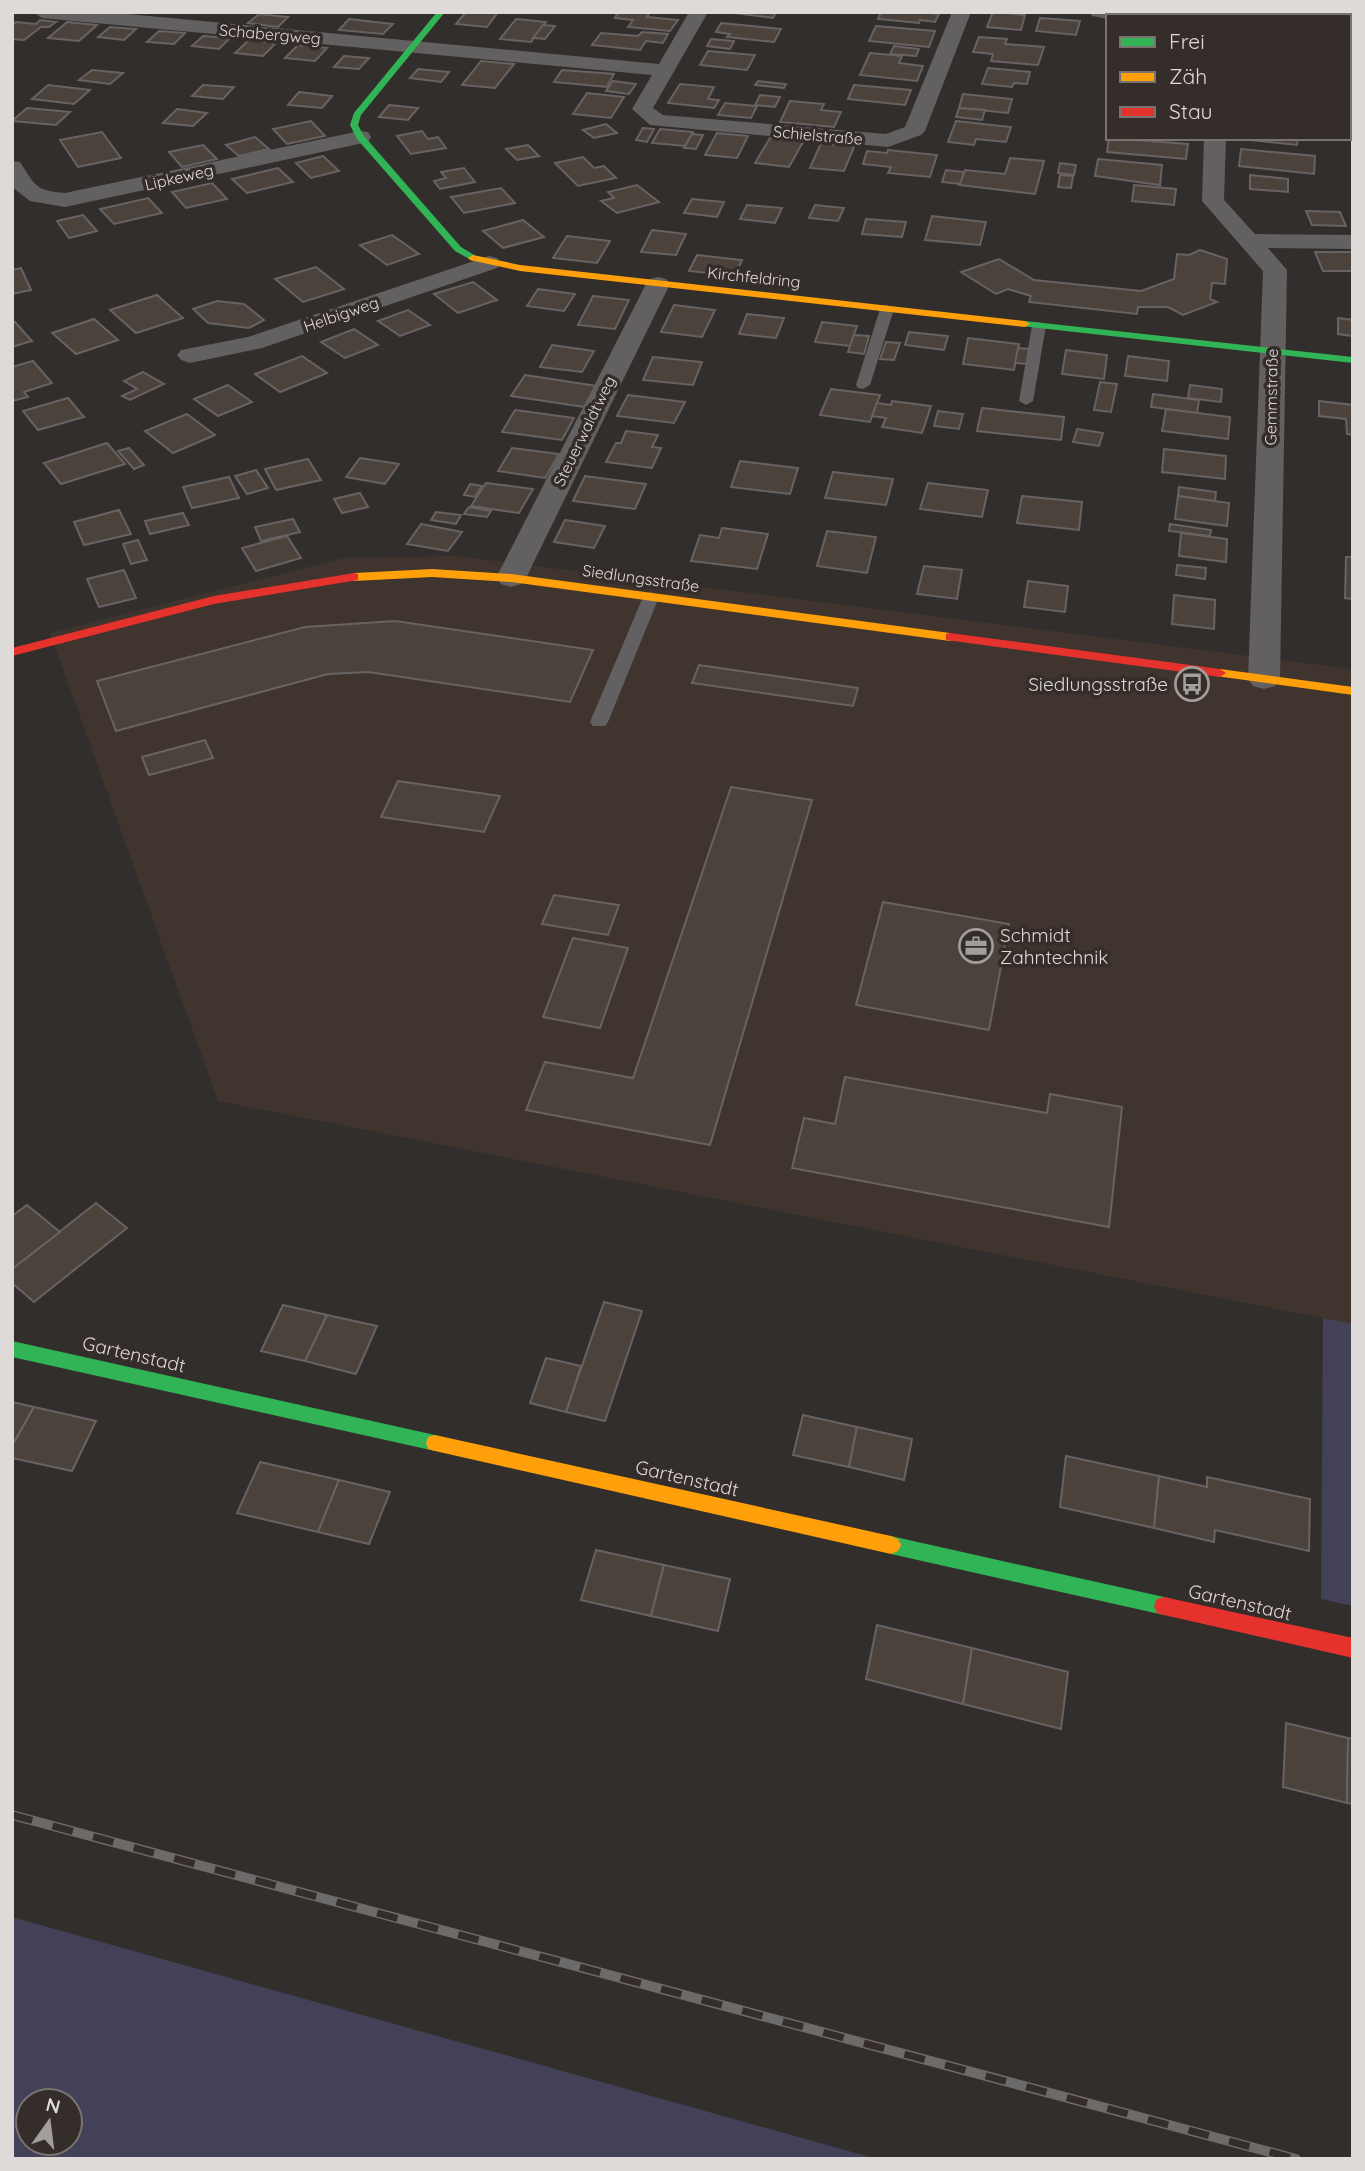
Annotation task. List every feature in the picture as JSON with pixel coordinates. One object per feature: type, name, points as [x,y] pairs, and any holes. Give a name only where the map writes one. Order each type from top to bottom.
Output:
[{"type":"street","name":"Schabergweg","points":[[42,12],[181,18],[413,45]]},
{"type":"street","points":[[360,137],[354,125],[357,115],[441,12]]},
{"type":"street","name":"Schielstraße","points":[[699,12],[642,109],[657,121],[888,141],[914,131],[962,12]]},
{"type":"street","points":[[1100,12],[1120,14]]},
{"type":"street","points":[[413,45],[663,70]]},
{"type":"street","name":"Lipkeweg","points":[[12,167],[24,191],[33,196],[65,201],[360,137]]},
{"type":"street","name":"Kirchfeldring","points":[[360,137],[458,249],[470,257],[489,263],[1353,360]]},
{"type":"street","name":"Gemmstraße","points":[[1215,140],[1213,201],[1275,270],[1264,679]]},
{"type":"street","points":[[1249,242],[1353,242]]},
{"type":"street","name":"Helbigweg","points":[[190,355],[253,343],[489,263]]},
{"type":"street","name":"Steuerwaldtweg","points":[[511,578],[658,284]]},
{"type":"street","name":"Siedlungsstraße","points":[[12,652],[282,587],[410,573],[511,578],[1353,691]]},
{"type":"street","name":"Gartenstadt","points":[[12,1349],[1353,1648]]},
{"type":"lane","points":[[863,385],[887,309]]},
{"type":"lane","points":[[1026,401],[1039,326]]},
{"type":"lane","points":[[599,723],[651,597]]},
{"type":"shaded area","points":[[456,556],[1353,669],[1353,1324],[218,1101],[50,633],[344,558]]},
{"type":"shaded area","points":[[1323,1318],[1353,1324],[1353,1606],[1321,1599]]},
{"type":"shaded area","points":[[12,1917],[877,2159],[12,2159]]},
{"type":"building","points":[[466,12],[498,12],[487,27],[456,24]]},
{"type":"building","points":[[618,12],[650,12],[647,17],[678,20],[670,31],[628,27],[633,20],[615,18]]},
{"type":"building","points":[[727,12],[776,12],[773,18]]},
{"type":"building","points":[[881,12],[939,14],[935,22],[920,20],[919,23],[878,19]]},
{"type":"building","points":[[993,12],[1025,15],[1021,30],[987,27]]},
{"type":"building","points":[[259,14],[288,17],[278,27],[248,23]]},
{"type":"building","points":[[1040,18],[1080,21],[1076,35],[1036,31]]},
{"type":"building","points":[[349,19],[393,24],[383,34],[339,30]]},
{"type":"building","points":[[516,19],[546,22],[531,42],[500,39]]},
{"type":"building","points":[[40,20],[56,22],[49,27],[41,27],[24,40],[12,39],[12,25],[16,22],[36,24]]},
{"type":"building","points":[[67,22],[97,25],[79,41],[48,38]]},
{"type":"building","points":[[721,23],[781,29],[774,42],[727,37],[730,34],[716,32]]},
{"type":"building","points":[[543,25],[555,26],[545,39],[533,38]]},
{"type":"building","points":[[876,26],[935,31],[929,47],[869,41]]},
{"type":"building","points":[[110,27],[136,29],[124,40],[98,37]]},
{"type":"building","points":[[159,31],[185,33],[174,44],[147,42]]},
{"type":"building","points":[[642,32],[668,34],[663,43],[646,41],[640,50],[592,45],[601,33],[638,36]]},
{"type":"building","points":[[203,36],[230,38],[219,49],[192,46]]},
{"type":"building","points":[[979,37],[1007,39],[1005,44],[1044,47],[1038,65],[991,61],[993,54],[973,52]]},
{"type":"building","points":[[711,39],[734,41],[730,49],[707,46]]},
{"type":"building","points":[[249,40],[276,43],[263,56],[235,53]]},
{"type":"building","points":[[298,45],[327,48],[315,61],[285,58]]},
{"type":"building","points":[[894,46],[919,49],[916,56],[890,54]]},
{"type":"building","points":[[708,51],[755,55],[747,70],[700,65]]},
{"type":"building","points":[[870,53],[902,56],[899,63],[923,66],[917,81],[860,75]]},
{"type":"building","points":[[344,56],[369,58],[359,69],[334,67]]},
{"type":"building","points":[[481,61],[514,64],[495,88],[462,85]]},
{"type":"building","points":[[988,68],[1030,72],[1027,84],[1014,83],[1012,87],[982,84]]},
{"type":"building","points":[[418,69],[449,72],[441,82],[410,78]]},
{"type":"building","points":[[92,70],[123,73],[110,84],[79,80]]},
{"type":"building","points":[[562,70],[614,74],[607,87],[554,82]]},
{"type":"building","points":[[613,81],[636,84],[629,94],[606,91]]},
{"type":"building","points":[[758,81],[786,84],[784,88],[755,85]]},
{"type":"building","points":[[680,84],[714,87],[708,99],[719,100],[714,108],[668,103]]},
{"type":"building","points":[[48,85],[90,90],[74,104],[32,99]]},
{"type":"building","points":[[203,85],[234,87],[223,99],[192,96]]},
{"type":"building","points":[[854,85],[911,90],[905,105],[848,99]]},
{"type":"building","points":[[299,92],[332,96],[322,108],[288,105]]},
{"type":"building","points":[[587,93],[624,97],[611,118],[573,114]]},
{"type":"building","points":[[963,94],[1012,99],[1008,113],[959,108]]},
{"type":"building","points":[[760,95],[780,97],[775,107],[755,105]]},
{"type":"building","points":[[790,101],[824,104],[821,110],[841,112],[834,127],[780,122]]},
{"type":"building","points":[[725,103],[757,106],[751,118],[718,115]]},
{"type":"building","points":[[389,105],[418,108],[408,120],[379,117]]},
{"type":"building","points":[[27,108],[70,112],[56,125],[12,121]]},
{"type":"building","points":[[959,108],[985,110],[982,120],[956,117]]},
{"type":"building","points":[[177,109],[207,113],[193,126],[163,123]]},
{"type":"building","points":[[311,121],[325,136],[287,144],[273,129]]},
{"type":"building","points":[[956,121],[1011,127],[1006,142],[976,139],[974,145],[948,142]]},
{"type":"building","points":[[606,124],[617,133],[594,138],[583,130]]},
{"type":"building","points":[[643,128],[654,129],[647,142],[636,140]]},
{"type":"building","points":[[660,129],[693,132],[685,146],[652,143]]},
{"type":"building","points":[[422,131],[428,139],[438,137],[446,148],[411,154],[397,136]]},
{"type":"building","points":[[102,132],[121,158],[78,167],[60,140]]},
{"type":"building","points":[[717,133],[748,136],[737,158],[705,155]]},
{"type":"building","points":[[692,134],[703,135],[696,149],[684,148]]},
{"type":"building","points":[[255,137],[269,149],[239,156],[226,145]]},
{"type":"building","points":[[770,138],[803,142],[789,167],[755,163]]},
{"type":"building","points":[[1109,140],[1188,144],[1186,159],[1107,152]]},
{"type":"building","points":[[1250,140],[1298,140],[1297,145]]},
{"type":"building","points":[[821,143],[854,147],[844,171],[810,168]]},
{"type":"building","points":[[203,145],[217,159],[182,167],[169,152]]},
{"type":"building","points":[[528,145],[539,156],[517,160],[506,149]]},
{"type":"building","points":[[1241,149],[1315,156],[1314,174],[1239,166]]},
{"type":"building","points":[[888,150],[937,155],[930,177],[888,173],[891,167],[863,164],[867,151],[887,153]]},
{"type":"building","points":[[323,156],[339,171],[311,178],[296,163]]},
{"type":"building","points":[[583,157],[594,168],[604,166],[616,178],[578,186],[555,163]]},
{"type":"building","points":[[1010,158],[1044,161],[1035,194],[959,185],[965,170],[1005,174]]},
{"type":"building","points":[[1098,159],[1162,165],[1160,185],[1095,176]]},
{"type":"building","points":[[1060,163],[1076,165],[1074,175],[1058,173]]},
{"type":"building","points":[[278,168],[293,182],[247,193],[232,179]]},
{"type":"building","points":[[464,168],[475,182],[440,189],[434,181],[446,178],[441,172]]},
{"type":"building","points":[[946,170],[964,172],[960,184],[942,182]]},
{"type":"building","points":[[1060,175],[1073,176],[1071,188],[1058,187]]},
{"type":"building","points":[[1250,175],[1288,179],[1288,192],[1250,189]]},
{"type":"building","points":[[212,183],[227,199],[186,208],[172,192]]},
{"type":"building","points":[[637,185],[659,202],[617,213],[601,201],[614,198],[608,192]]},
{"type":"building","points":[[1134,185],[1176,189],[1174,205],[1132,201]]},
{"type":"building","points":[[501,188],[515,203],[464,213],[451,197]]},
{"type":"building","points":[[148,198],[162,213],[114,224],[100,209]]},
{"type":"building","points":[[692,199],[724,202],[717,217],[684,213]]},
{"type":"building","points":[[747,205],[782,208],[775,223],[740,219]]},
{"type":"building","points":[[815,205],[844,208],[838,221],[809,218]]},
{"type":"building","points":[[1306,211],[1340,212],[1346,226],[1312,225]]},
{"type":"building","points":[[83,215],[97,231],[69,238],[57,221]]},
{"type":"building","points":[[932,216],[986,222],[980,245],[925,240]]},
{"type":"building","points":[[866,219],[906,222],[902,237],[862,234]]},
{"type":"building","points":[[523,220],[544,237],[503,248],[483,231]]},
{"type":"building","points":[[652,230],[686,234],[676,255],[641,252]]},
{"type":"building","points":[[392,235],[419,254],[387,265],[360,245]]},
{"type":"building","points":[[567,236],[610,241],[597,263],[553,258]]},
{"type":"building","points":[[1200,250],[1227,259],[1225,284],[1212,283],[1210,299],[1217,302],[1183,315],[1168,307],[1138,307],[1137,314],[1029,302],[1031,296],[1008,289],[996,294],[961,272],[999,259],[1034,280],[1141,291],[1174,279],[1177,254],[1189,255]]},
{"type":"building","points":[[1315,252],[1353,252],[1353,271],[1323,271]]},
{"type":"building","points":[[697,255],[742,260],[735,276],[689,271]]},
{"type":"building","points":[[316,267],[344,289],[303,302],[275,279]]},
{"type":"building","points":[[21,268],[31,290],[12,294],[12,270]]},
{"type":"building","points":[[473,282],[497,300],[458,313],[434,294]]},
{"type":"building","points":[[538,289],[575,294],[564,311],[527,306]]},
{"type":"building","points":[[157,295],[183,318],[136,333],[110,310]]},
{"type":"building","points":[[593,296],[629,300],[615,329],[578,325]]},
{"type":"building","points":[[217,301],[244,304],[264,320],[249,328],[208,323],[193,309]]},
{"type":"building","points":[[674,305],[715,310],[702,337],[661,332]]},
{"type":"building","points":[[408,310],[430,325],[400,336],[378,321]]},
{"type":"building","points":[[747,314],[784,318],[776,338],[739,334]]},
{"type":"building","points":[[1338,318],[1353,320],[1353,336],[1338,334]]},
{"type":"building","points":[[94,319],[118,340],[76,354],[52,333]]},
{"type":"building","points":[[15,322],[32,341],[12,347],[12,323]]},
{"type":"building","points":[[822,322],[857,326],[850,346],[815,342]]},
{"type":"building","points":[[354,329],[378,345],[345,358],[321,342]]},
{"type":"building","points":[[909,332],[948,336],[944,350],[905,345]]},
{"type":"building","points":[[854,335],[869,336],[864,354],[848,352]]},
{"type":"building","points":[[968,338],[1019,344],[1014,370],[963,364]]},
{"type":"building","points":[[886,342],[900,343],[894,360],[880,359]]},
{"type":"building","points":[[552,345],[594,351],[582,372],[540,367]]},
{"type":"building","points":[[1018,348],[1029,349],[1027,364],[1015,363]]},
{"type":"building","points":[[1066,350],[1107,355],[1104,379],[1062,374]]},
{"type":"building","points":[[302,356],[327,373],[280,392],[255,374]]},
{"type":"building","points":[[1128,356],[1169,361],[1167,381],[1125,376]]},
{"type":"building","points":[[653,357],[702,362],[693,385],[643,380]]},
{"type":"building","points":[[33,361],[52,383],[24,392],[28,397],[12,401],[12,367]]},
{"type":"building","points":[[143,372],[164,384],[130,400],[122,396],[137,389],[124,381]]},
{"type":"building","points":[[525,375],[597,386],[584,407],[511,396]]},
{"type":"building","points":[[1100,382],[1117,384],[1111,412],[1094,410]]},
{"type":"building","points":[[228,385],[252,402],[218,416],[194,399]]},
{"type":"building","points":[[1190,385],[1222,389],[1221,402],[1188,398]]},
{"type":"building","points":[[831,389],[880,395],[870,422],[820,415]]},
{"type":"building","points":[[1153,394],[1199,400],[1197,413],[1151,407]]},
{"type":"building","points":[[628,395],[685,402],[674,423],[617,416]]},
{"type":"building","points":[[68,398],[84,417],[38,430],[23,411]]},
{"type":"building","points":[[892,401],[931,406],[922,433],[882,427],[886,418],[872,416],[877,403],[891,405]]},
{"type":"building","points":[[1319,401],[1353,405],[1353,435],[1347,434],[1346,419],[1319,416]]},
{"type":"building","points":[[982,408],[1064,417],[1061,440],[977,431]]},
{"type":"building","points":[[1166,409],[1230,417],[1228,439],[1162,431]]},
{"type":"building","points":[[515,410],[574,418],[562,440],[502,432]]},
{"type":"building","points":[[938,411],[963,414],[959,429],[934,426]]},
{"type":"building","points":[[187,414],[215,435],[173,453],[145,431]]},
{"type":"building","points":[[1077,429],[1103,433],[1099,446],[1073,442]]},
{"type":"building","points":[[626,431],[658,435],[652,447],[661,448],[652,468],[606,462],[616,443],[621,443]]},
{"type":"building","points":[[107,443],[125,464],[61,484],[44,463]]},
{"type":"building","points":[[129,448],[144,465],[134,469],[118,451]]},
{"type":"building","points":[[512,448],[559,454],[545,478],[498,471]]},
{"type":"building","points":[[1164,449],[1226,456],[1225,479],[1162,472]]},
{"type":"building","points":[[360,458],[399,464],[385,484],[346,477]]},
{"type":"building","points":[[308,459],[321,480],[276,490],[265,469]]},
{"type":"building","points":[[740,461],[798,468],[790,494],[731,487]]},
{"type":"building","points":[[256,470],[268,488],[247,494],[235,476]]},
{"type":"building","points":[[833,472],[893,479],[886,505],[825,498]]},
{"type":"building","points":[[585,476],[646,484],[635,509],[573,501]]},
{"type":"building","points":[[229,477],[239,498],[192,508],[183,487]]},
{"type":"building","points":[[486,483],[533,489],[519,513],[471,506]]},
{"type":"building","points":[[928,483],[988,490],[982,517],[920,509]]},
{"type":"building","points":[[470,484],[482,486],[475,497],[464,495]]},
{"type":"building","points":[[1179,487],[1216,492],[1215,501],[1178,496]]},
{"type":"building","points":[[360,493],[368,507],[342,513],[334,499]]},
{"type":"building","points":[[1022,496],[1082,502],[1079,530],[1017,523]]},
{"type":"building","points":[[1178,496],[1229,503],[1227,526],[1175,519]]},
{"type":"building","points":[[469,507],[491,511],[487,517],[464,514]]},
{"type":"building","points":[[119,510],[131,534],[84,545],[74,522]]},
{"type":"building","points":[[436,512],[461,515],[456,524],[431,520]]},
{"type":"building","points":[[183,513],[189,525],[150,534],[145,521]]},
{"type":"building","points":[[293,519],[300,532],[261,541],[255,527]]},
{"type":"building","points":[[565,520],[605,526],[594,548],[554,542]]},
{"type":"building","points":[[421,524],[462,532],[448,551],[407,544]]},
{"type":"building","points":[[1170,524],[1211,530],[1210,536],[1169,531]]},
{"type":"building","points":[[722,528],[768,534],[757,569],[691,561],[700,535],[719,538]]},
{"type":"building","points":[[827,531],[876,537],[867,573],[817,566]]},
{"type":"building","points":[[1181,533],[1227,539],[1226,562],[1179,556]]},
{"type":"building","points":[[287,536],[301,558],[256,571],[242,548]]},
{"type":"building","points":[[138,540],[147,560],[131,564],[123,544]]},
{"type":"building","points":[[1346,557],[1353,557],[1353,599],[1345,598]]},
{"type":"building","points":[[1177,565],[1206,568],[1205,579],[1176,575]]},
{"type":"building","points":[[924,566],[962,570],[957,599],[917,594]]},
{"type":"building","points":[[124,570],[136,598],[99,607],[87,579]]},
{"type":"building","points":[[1028,581],[1068,586],[1065,612],[1024,607]]},
{"type":"building","points":[[1174,595],[1215,600],[1214,629],[1172,624]]},
{"type":"building","points":[[395,621],[593,650],[570,702],[368,672],[328,674],[116,731],[97,681],[305,627]]},
{"type":"building","points":[[699,665],[858,688],[853,706],[692,683]]},
{"type":"building","points":[[205,740],[213,758],[149,775],[142,757]]},
{"type":"building","points":[[398,781],[500,796],[484,832],[381,817]]},
{"type":"building","points":[[731,787],[812,800],[710,1145],[526,1110],[545,1062],[633,1078]]},
{"type":"building","points":[[554,895],[619,905],[608,935],[542,924]]},
{"type":"building","points":[[883,902],[1009,924],[989,1030],[856,1005]]},
{"type":"building","points":[[573,938],[628,948],[600,1028],[543,1017]]},
{"type":"building","points":[[845,1077],[1047,1113],[1050,1094],[1122,1107],[1109,1227],[792,1168],[804,1118],[835,1124]]},
{"type":"building","points":[[96,1203],[127,1228],[34,1302],[12,1283],[12,1269]]},
{"type":"building","points":[[27,1205],[60,1232],[12,1269],[12,1216]]},
{"type":"building","points":[[604,1302],[642,1311],[605,1421],[566,1412]]},
{"type":"building","points":[[283,1305],[327,1315],[305,1361],[261,1351]]},
{"type":"building","points":[[327,1315],[377,1326],[356,1374],[305,1361]]},
{"type":"building","points":[[546,1358],[581,1366],[566,1412],[530,1403]]},
{"type":"building","points":[[12,1402],[34,1407],[12,1446]]},
{"type":"building","points":[[34,1407],[96,1421],[72,1471],[12,1458],[12,1446]]},
{"type":"building","points":[[803,1415],[857,1427],[849,1467],[793,1455]]},
{"type":"building","points":[[857,1427],[912,1439],[904,1480],[849,1467]]},
{"type":"building","points":[[1066,1456],[1159,1476],[1154,1528],[1060,1507]]},
{"type":"building","points":[[260,1462],[339,1480],[318,1532],[237,1513]]},
{"type":"building","points":[[1159,1476],[1207,1487],[1207,1477],[1310,1499],[1309,1551],[1215,1530],[1214,1542],[1154,1528]]},
{"type":"building","points":[[339,1480],[390,1492],[369,1544],[318,1532]]},
{"type":"building","points":[[596,1550],[664,1565],[651,1616],[581,1600]]},
{"type":"building","points":[[664,1565],[730,1579],[718,1631],[651,1616]]},
{"type":"building","points":[[877,1625],[972,1648],[963,1704],[866,1679]]},
{"type":"building","points":[[972,1648],[1068,1672],[1061,1729],[963,1704]]},
{"type":"building","points":[[1286,1723],[1348,1738],[1347,1803],[1283,1787]]},
{"type":"building","points":[[1348,1738],[1353,1739],[1353,1804],[1347,1803]]},
{"type":"railway","points":[[12,1815],[1296,2159]]},
{"type":"traffic: fast","points":[[441,12],[357,115],[354,125],[360,137],[458,249],[473,258]]},
{"type":"traffic: fast","points":[[1025,324],[1353,360]]},
{"type":"traffic: fast","points":[[12,1349],[435,1443]]},
{"type":"traffic: fast","points":[[891,1545],[1164,1606]]},
{"type":"traffic: slow","points":[[473,258],[520,268],[1025,324]]},
{"type":"traffic: slow","points":[[354,577],[432,573],[511,578],[950,637]]},
{"type":"traffic: slow","points":[[1220,673],[1353,691]]},
{"type":"traffic: slow","points":[[435,1443],[891,1545]]},
{"type":"traffic: jam","points":[[12,652],[214,600],[354,577]]},
{"type":"traffic: jam","points":[[950,637],[1220,673]]},
{"type":"traffic: jam","points":[[1164,1606],[1353,1648]]},
{"type":"place","name":"Siedlungsstraße","points":[[1192,684]]},
{"type":"place","name":"Schmidt Zahntechnik","points":[[976,946]]}]
